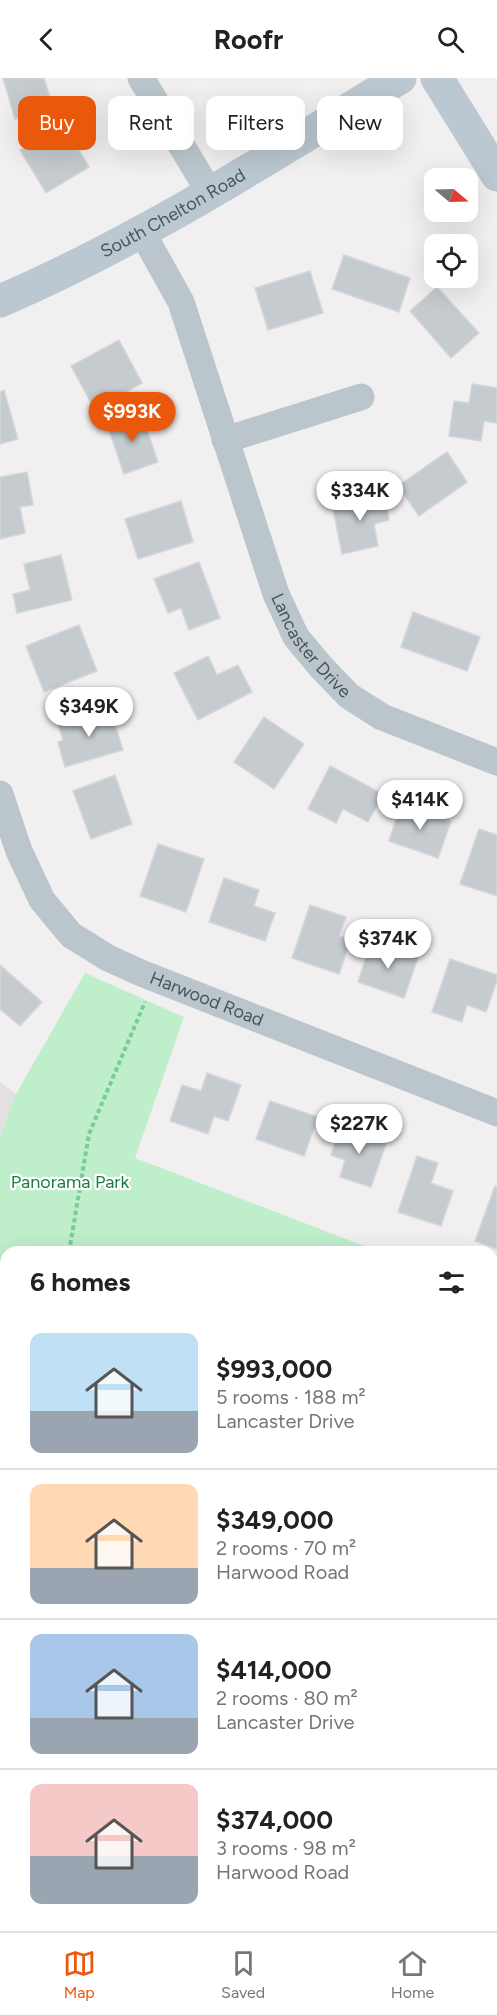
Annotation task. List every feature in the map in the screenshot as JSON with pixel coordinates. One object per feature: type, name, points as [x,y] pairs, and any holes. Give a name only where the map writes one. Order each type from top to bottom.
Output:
[{"type":"main road","name":"South Chelton Road","points":[[0,302],[49,280],[142,232],[400,78]]},
{"type":"main road","points":[[437,78],[497,175]]},
{"type":"street","points":[[141,78],[210,193]]},
{"type":"street","name":"Lancaster Drive","points":[[142,232],[181,302],[276,594],[296,637],[349,696],[382,717],[497,762]]},
{"type":"street","points":[[225,440],[361,397]]},
{"type":"street","name":"Harwood Road","points":[[0,794],[19,851],[42,900],[71,934],[108,958],[497,1113]]},
{"type":"path","points":[[70,1246],[89,1134],[146,998]]},
{"type":"shaded area","points":[[0,1082],[16,1094],[0,1136]]},
{"type":"green space","name":"Panorama Park","points":[[85,973],[184,1017],[135,1158],[364,1246],[0,1246],[0,1136],[16,1094]]},
{"type":"building","points":[[3,78],[44,78],[49,96],[18,96],[18,118],[15,119]]},
{"type":"building","points":[[20,150],[79,150],[89,167],[46,193]]},
{"type":"building","points":[[344,255],[410,278],[399,312],[332,289]]},
{"type":"building","points":[[310,271],[323,313],[268,330],[255,288]]},
{"type":"building","points":[[438,288],[479,333],[451,358],[410,311]]},
{"type":"building","points":[[119,340],[142,383],[95,410],[71,366]]},
{"type":"building","points":[[472,384],[497,388],[497,423],[484,421],[481,441],[449,436],[454,401],[469,403]]},
{"type":"building","points":[[4,390],[18,439],[0,444],[0,392]]},
{"type":"building","points":[[141,412],[158,462],[124,474],[107,424]]},
{"type":"building","points":[[447,452],[467,482],[419,516],[398,486]]},
{"type":"building","points":[[27,472],[33,505],[20,507],[25,533],[0,539],[0,477]]},
{"type":"building","points":[[385,494],[389,520],[374,524],[378,546],[342,554],[332,504]]},
{"type":"building","points":[[181,501],[193,542],[138,559],[125,519]]},
{"type":"building","points":[[61,555],[72,600],[17,613],[13,594],[30,590],[24,564]]},
{"type":"building","points":[[199,562],[220,618],[189,630],[181,608],[168,613],[154,579]]},
{"type":"building","points":[[413,612],[480,637],[467,671],[401,647]]},
{"type":"building","points":[[79,625],[97,671],[44,692],[26,646]]},
{"type":"building","points":[[208,656],[217,675],[238,665],[252,692],[198,720],[174,673]]},
{"type":"building","points":[[110,709],[123,750],[65,767],[58,742],[63,740],[58,725]]},
{"type":"building","points":[[264,717],[304,744],[274,789],[234,762]]},
{"type":"building","points":[[330,766],[383,794],[368,822],[343,809],[336,823],[308,809]]},
{"type":"building","points":[[115,775],[132,824],[91,839],[73,791]]},
{"type":"building","points":[[401,804],[451,821],[438,858],[389,841]]},
{"type":"building","points":[[479,829],[497,835],[497,896],[460,884]]},
{"type":"building","points":[[158,844],[204,859],[186,912],[140,896]]},
{"type":"building","points":[[224,878],[259,890],[254,906],[275,913],[265,941],[209,922]]},
{"type":"building","points":[[310,905],[346,917],[339,936],[351,940],[339,974],[292,958]]},
{"type":"building","points":[[371,942],[418,958],[404,998],[358,982]]},
{"type":"building","points":[[450,959],[497,975],[486,1012],[467,1005],[462,1022],[432,1012]]},
{"type":"building","points":[[0,965],[42,1002],[20,1026],[0,1009]]},
{"type":"building","points":[[207,1073],[241,1085],[228,1121],[214,1116],[208,1134],[170,1121],[182,1085],[201,1091]]},
{"type":"building","points":[[270,1101],[318,1117],[304,1156],[256,1139]]},
{"type":"building","points":[[341,1125],[387,1141],[371,1187],[340,1177],[345,1160],[331,1155]]},
{"type":"building","points":[[417,1156],[438,1163],[431,1183],[453,1191],[441,1226],[398,1212]]},
{"type":"building","points":[[495,1186],[497,1187],[497,1246],[489,1246],[475,1241]]}]
